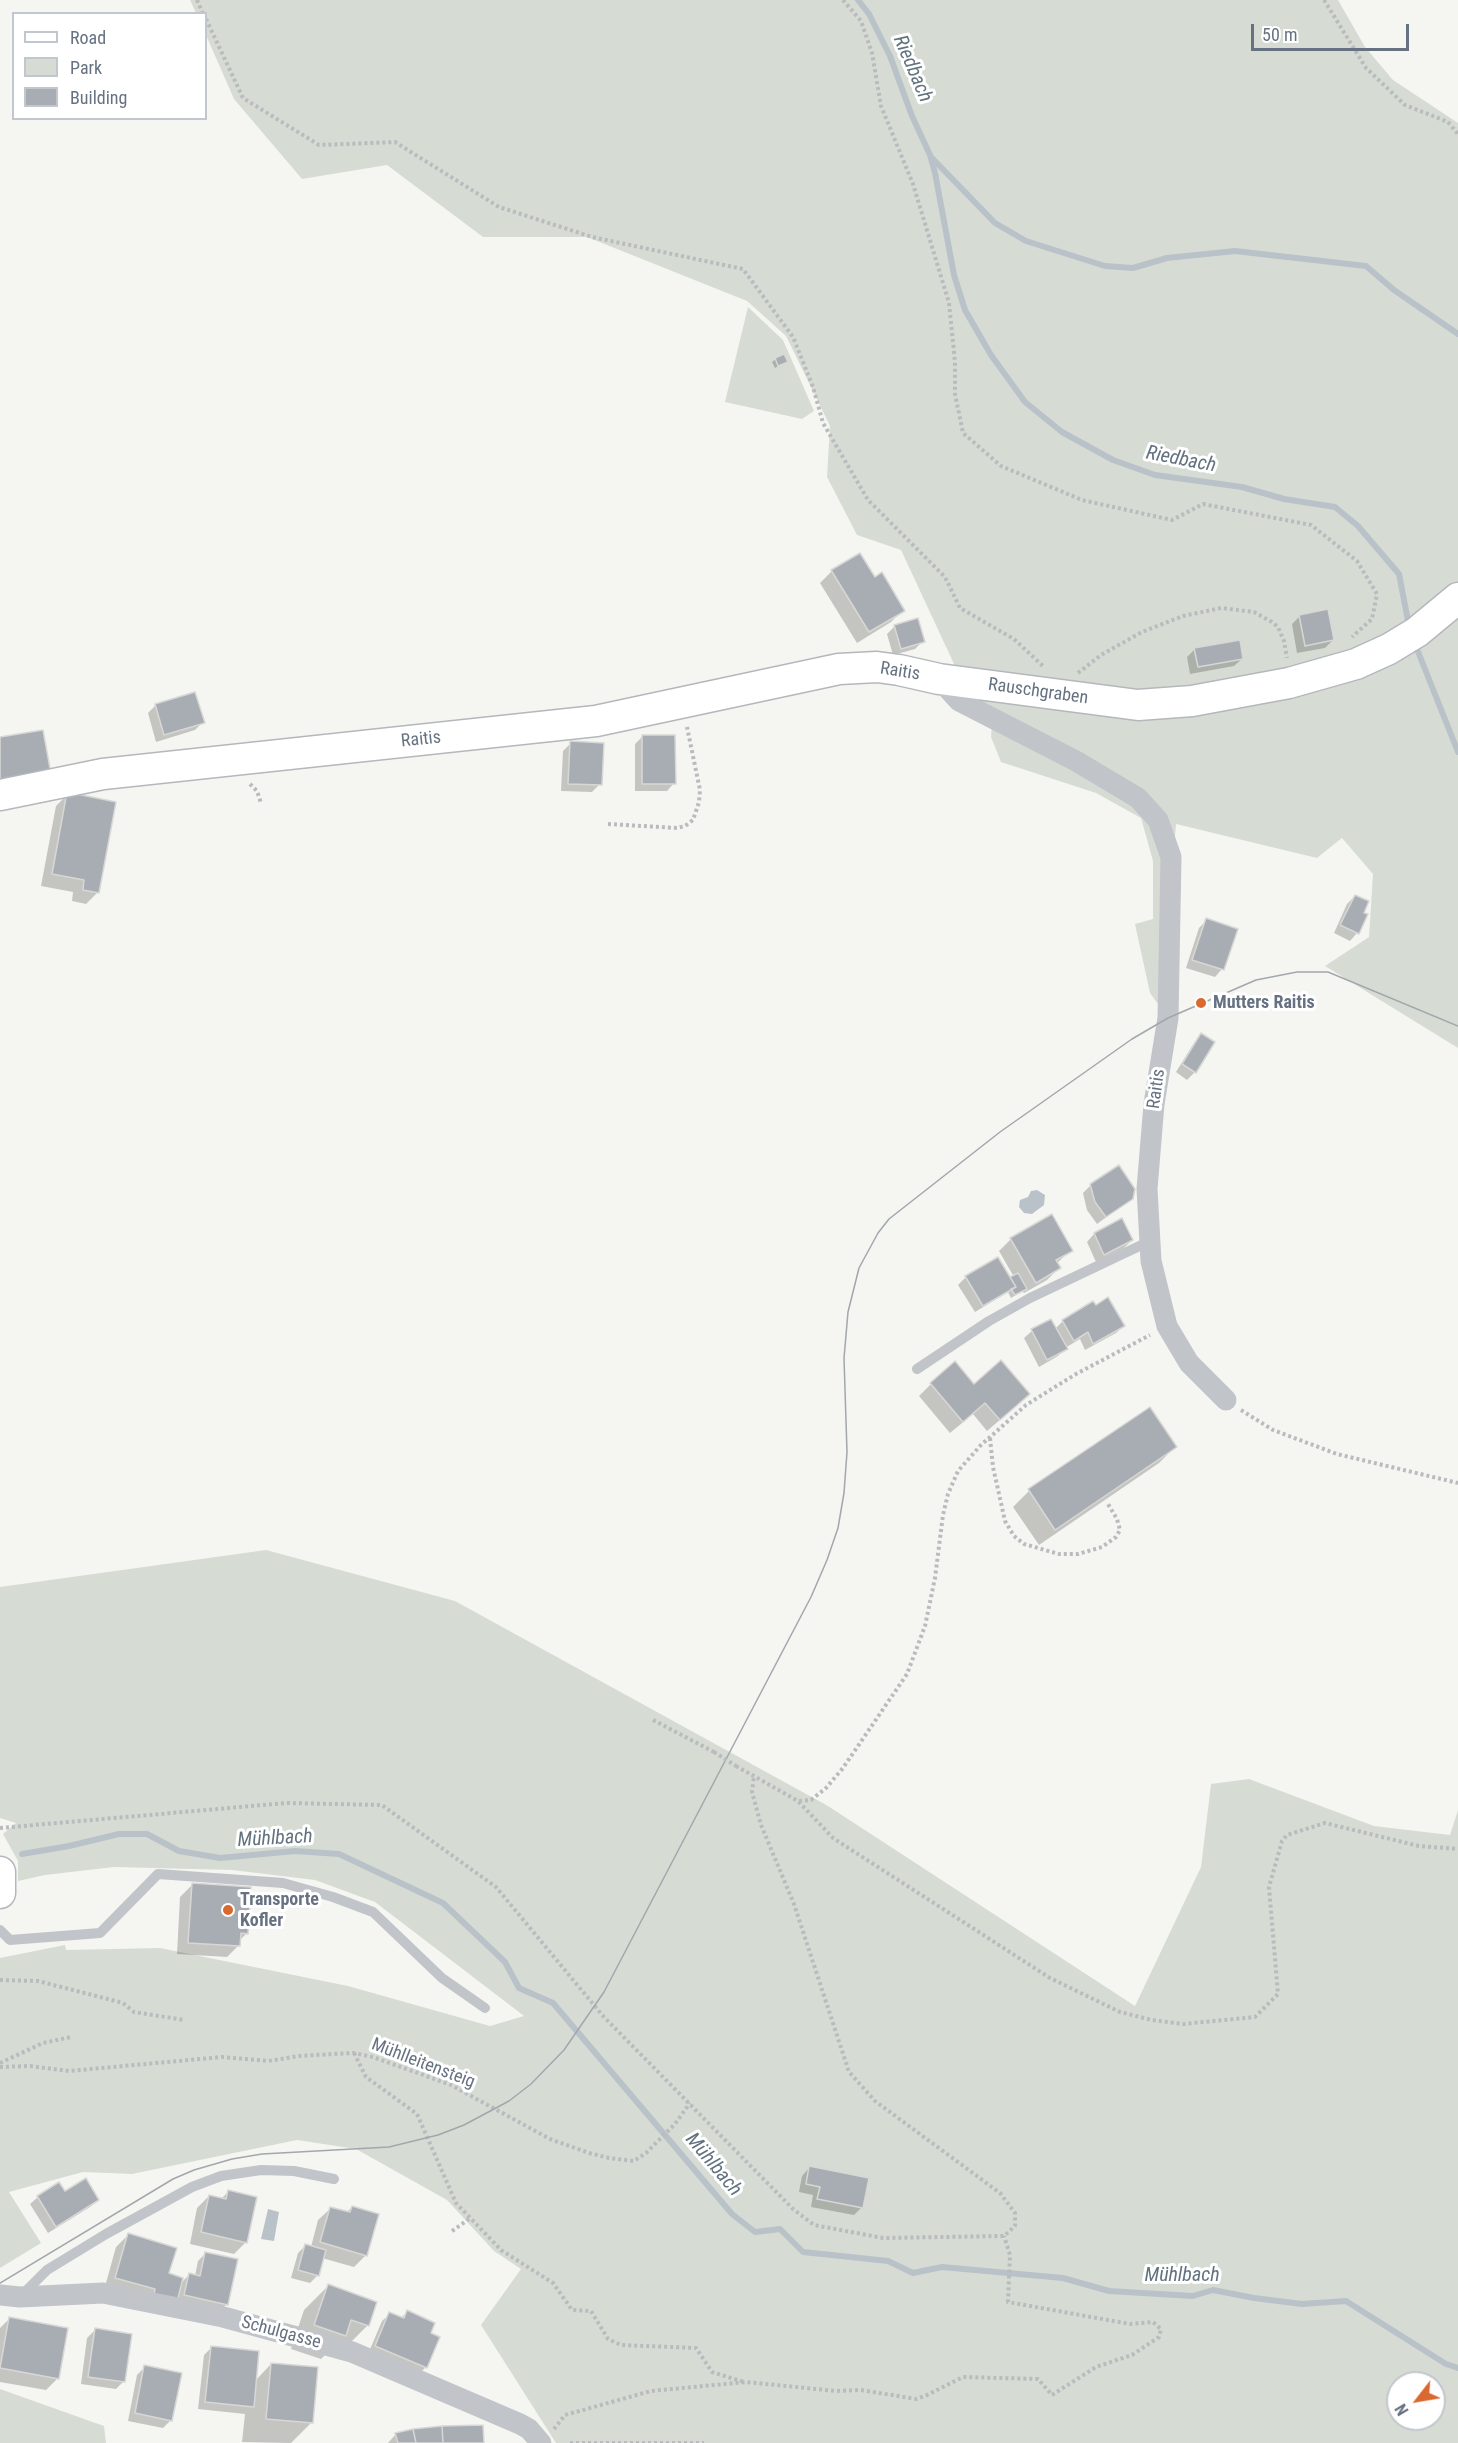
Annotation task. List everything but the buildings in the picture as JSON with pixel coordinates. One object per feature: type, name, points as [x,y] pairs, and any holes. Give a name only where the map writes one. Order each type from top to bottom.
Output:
[{"type":"street","name":"Rauschgraben","points":[[939,679],[1138,705],[1192,701],[1289,683],[1356,664],[1413,635],[1458,598]]},
{"type":"street","name":"Raitis","points":[[0,795],[103,774],[562,726],[618,717],[839,669],[877,667],[939,679],[959,701],[1076,761],[1138,798],[1158,820],[1171,857],[1168,1018],[1154,1104],[1147,1189],[1151,1261],[1167,1326],[1189,1363],[1226,1400]]},
{"type":"street","points":[[0,1872],[0,1893]]},
{"type":"street","name":"Schulgasse","points":[[10,2296],[103,2294],[223,2317],[352,2352],[520,2424],[544,2440]]},
{"type":"lane","points":[[917,1369],[989,1321],[1030,1298],[1150,1241]]},
{"type":"lane","points":[[0,1930],[10,1940],[100,1933],[158,1874],[283,1883],[333,1897],[373,1912],[442,1978],[485,2008]]},
{"type":"lane","points":[[10,2296],[106,2234],[192,2187],[221,2176],[241,2171],[261,2170],[294,2171],[334,2179]]},
{"type":"path","points":[[843,0],[861,21],[873,53],[881,106],[914,184],[949,303],[956,362],[955,394],[963,433],[1001,466],[1082,500],[1172,520],[1203,504],[1311,525],[1357,561],[1377,594],[1372,619],[1348,641]]},
{"type":"path","points":[[1324,0],[1366,68],[1405,105],[1448,122],[1458,134]]},
{"type":"path","points":[[207,21],[243,98],[319,145],[395,142],[499,207],[592,237],[743,269],[793,337],[813,387],[823,423],[846,466],[868,500],[945,578],[960,608],[1014,639],[1044,665],[1055,694],[1083,668],[1121,643],[1183,616],[1221,608],[1254,612],[1278,627],[1286,647],[1289,683]]},
{"type":"path","points":[[609,824],[677,828],[686,826],[693,820],[699,802],[700,789],[681,702]]},
{"type":"path","points":[[798,1801],[811,1800],[826,1788],[843,1768],[908,1674],[926,1626],[943,1515],[958,1471],[990,1437],[1026,1405],[1048,1390],[1167,1326]]},
{"type":"path","points":[[1226,1400],[1273,1430],[1337,1454],[1458,1483]]},
{"type":"path","points":[[990,1437],[993,1467],[1005,1521],[1014,1536],[1024,1544],[1059,1554],[1078,1554],[1102,1547],[1116,1537],[1119,1530],[1117,1519],[1108,1504]]},
{"type":"path","points":[[653,1720],[714,1752],[798,1801],[833,1838],[1050,1978],[1120,2012],[1152,2020],[1183,2024],[1255,2017],[1278,1994],[1269,1887],[1282,1841],[1287,1834],[1325,1823],[1419,1846],[1458,1848]]},
{"type":"path","points":[[0,1828],[286,1803],[382,1805],[496,1887],[603,2016],[793,2209],[814,2225],[883,2238],[1004,2236],[1015,2226],[1015,2213],[1000,2193],[875,2101],[849,2072],[794,1904],[761,1825],[752,1792],[754,1776]]},
{"type":"path","points":[[0,1980],[38,1981],[123,2003],[134,2012],[184,2020]]},
{"type":"path","points":[[0,2065],[43,2043],[71,2037]]},
{"type":"path","points":[[353,2053],[366,2077],[417,2114],[456,2203],[469,2219],[501,2250],[553,2283],[572,2310],[591,2311],[608,2339],[621,2345],[696,2348],[712,2372],[746,2382],[836,2391],[861,2390],[916,2399],[963,2376],[1038,2379],[1052,2395],[1096,2367],[1131,2355],[1159,2337],[1161,2329],[1153,2322],[1130,2324],[1008,2302],[1010,2255],[1004,2236]]},
{"type":"path","name":"Mühlleitensteig","points":[[0,2065],[69,2071],[222,2058],[268,2061],[299,2056],[353,2053],[373,2057],[451,2085],[550,2139],[589,2153],[634,2161],[646,2153],[675,2124],[690,2103]]},
{"type":"path","points":[[452,2231],[469,2219]]},
{"type":"path","points":[[544,2440],[565,2415],[651,2391],[746,2382]]},
{"type":"path","points":[[570,2443],[704,2443]]},
{"type":"green space","points":[[190,0],[1338,0],[1365,47],[1393,80],[1458,123],[1458,1048],[1325,966],[1369,937],[1373,874],[1342,838],[1317,858],[1176,824],[1161,1008],[1150,993],[1135,924],[1153,919],[1153,861],[1141,818],[1096,793],[1001,762],[991,737],[993,709],[968,694],[901,550],[857,535],[827,477],[830,426],[786,336],[747,301],[587,237],[483,237],[387,165],[302,179],[234,99],[207,37],[207,12],[196,12]]},
{"type":"green space","points":[[748,307],[783,340],[814,411],[802,419],[725,402]]},
{"type":"green space","points":[[266,1550],[455,1601],[828,1806],[1135,2006],[1201,1867],[1211,1784],[1249,1779],[1374,1826],[1450,1835],[1458,1810],[1458,2443],[556,2443],[481,2325],[521,2269],[494,2251],[447,2200],[356,2149],[297,2140],[132,2174],[83,2172],[9,2192],[41,2243],[0,2268],[0,1958],[65,1945],[66,1950],[160,1948],[348,1986],[490,2026],[524,2016],[375,1902],[315,1880],[232,1870],[114,1867],[45,1875],[18,1881],[18,1861],[3,1834],[16,1823],[0,1818],[0,1587]]},
{"type":"green space","points":[[0,2389],[104,2426],[106,2443],[0,2443]]},
{"type":"shaded area","points":[[1037,1190],[1045,1195],[1044,1205],[1032,1214],[1024,1213],[1019,1207],[1020,1200],[1028,1197],[1031,1191]]},
{"type":"shaded area","points":[[268,2209],[279,2212],[274,2241],[261,2239]]},
{"type":"waterway","name":"Riedbach","points":[[858,0],[869,14],[890,56],[912,116],[930,155],[954,275],[965,310],[991,355],[1025,402],[1062,432],[1113,460],[1155,475],[1242,487],[1284,499],[1335,507],[1358,526],[1399,574],[1409,626]]},
{"type":"waterway","name":"Riedbach","points":[[932,158],[995,223],[1026,241],[1105,266],[1133,268],[1167,258],[1235,251],[1366,266],[1394,290],[1458,334]]},
{"type":"waterway","name":"Riedbach","points":[[1415,644],[1458,752]]},
{"type":"waterway","name":"Mühlbach","points":[[22,1854],[119,1834],[147,1834],[179,1851],[220,1858],[295,1851],[339,1854],[443,1903],[505,1962],[519,1988],[553,2003],[732,2214],[755,2232],[780,2229],[803,2252],[888,2261],[913,2273],[942,2267],[1063,2278],[1109,2291],[1193,2296],[1213,2290],[1302,2304],[1346,2301],[1446,2364],[1458,2368]]},
{"type":"tram line","points":[[0,2283],[173,2179],[194,2170],[232,2159],[262,2154],[389,2147],[438,2135],[464,2125],[509,2101],[531,2084],[564,2050],[604,1992],[811,1597],[827,1560],[838,1528],[844,1493],[847,1452],[844,1358],[848,1312],[859,1268],[878,1233],[889,1219],[1000,1132],[1132,1039],[1168,1018],[1256,980],[1297,972],[1328,972],[1458,1026]]},
{"type":"place","name":"Mutters Raitis","points":[[1201,1003]]},
{"type":"place","name":"Transporte Kofler","points":[[228,1910]]}]
